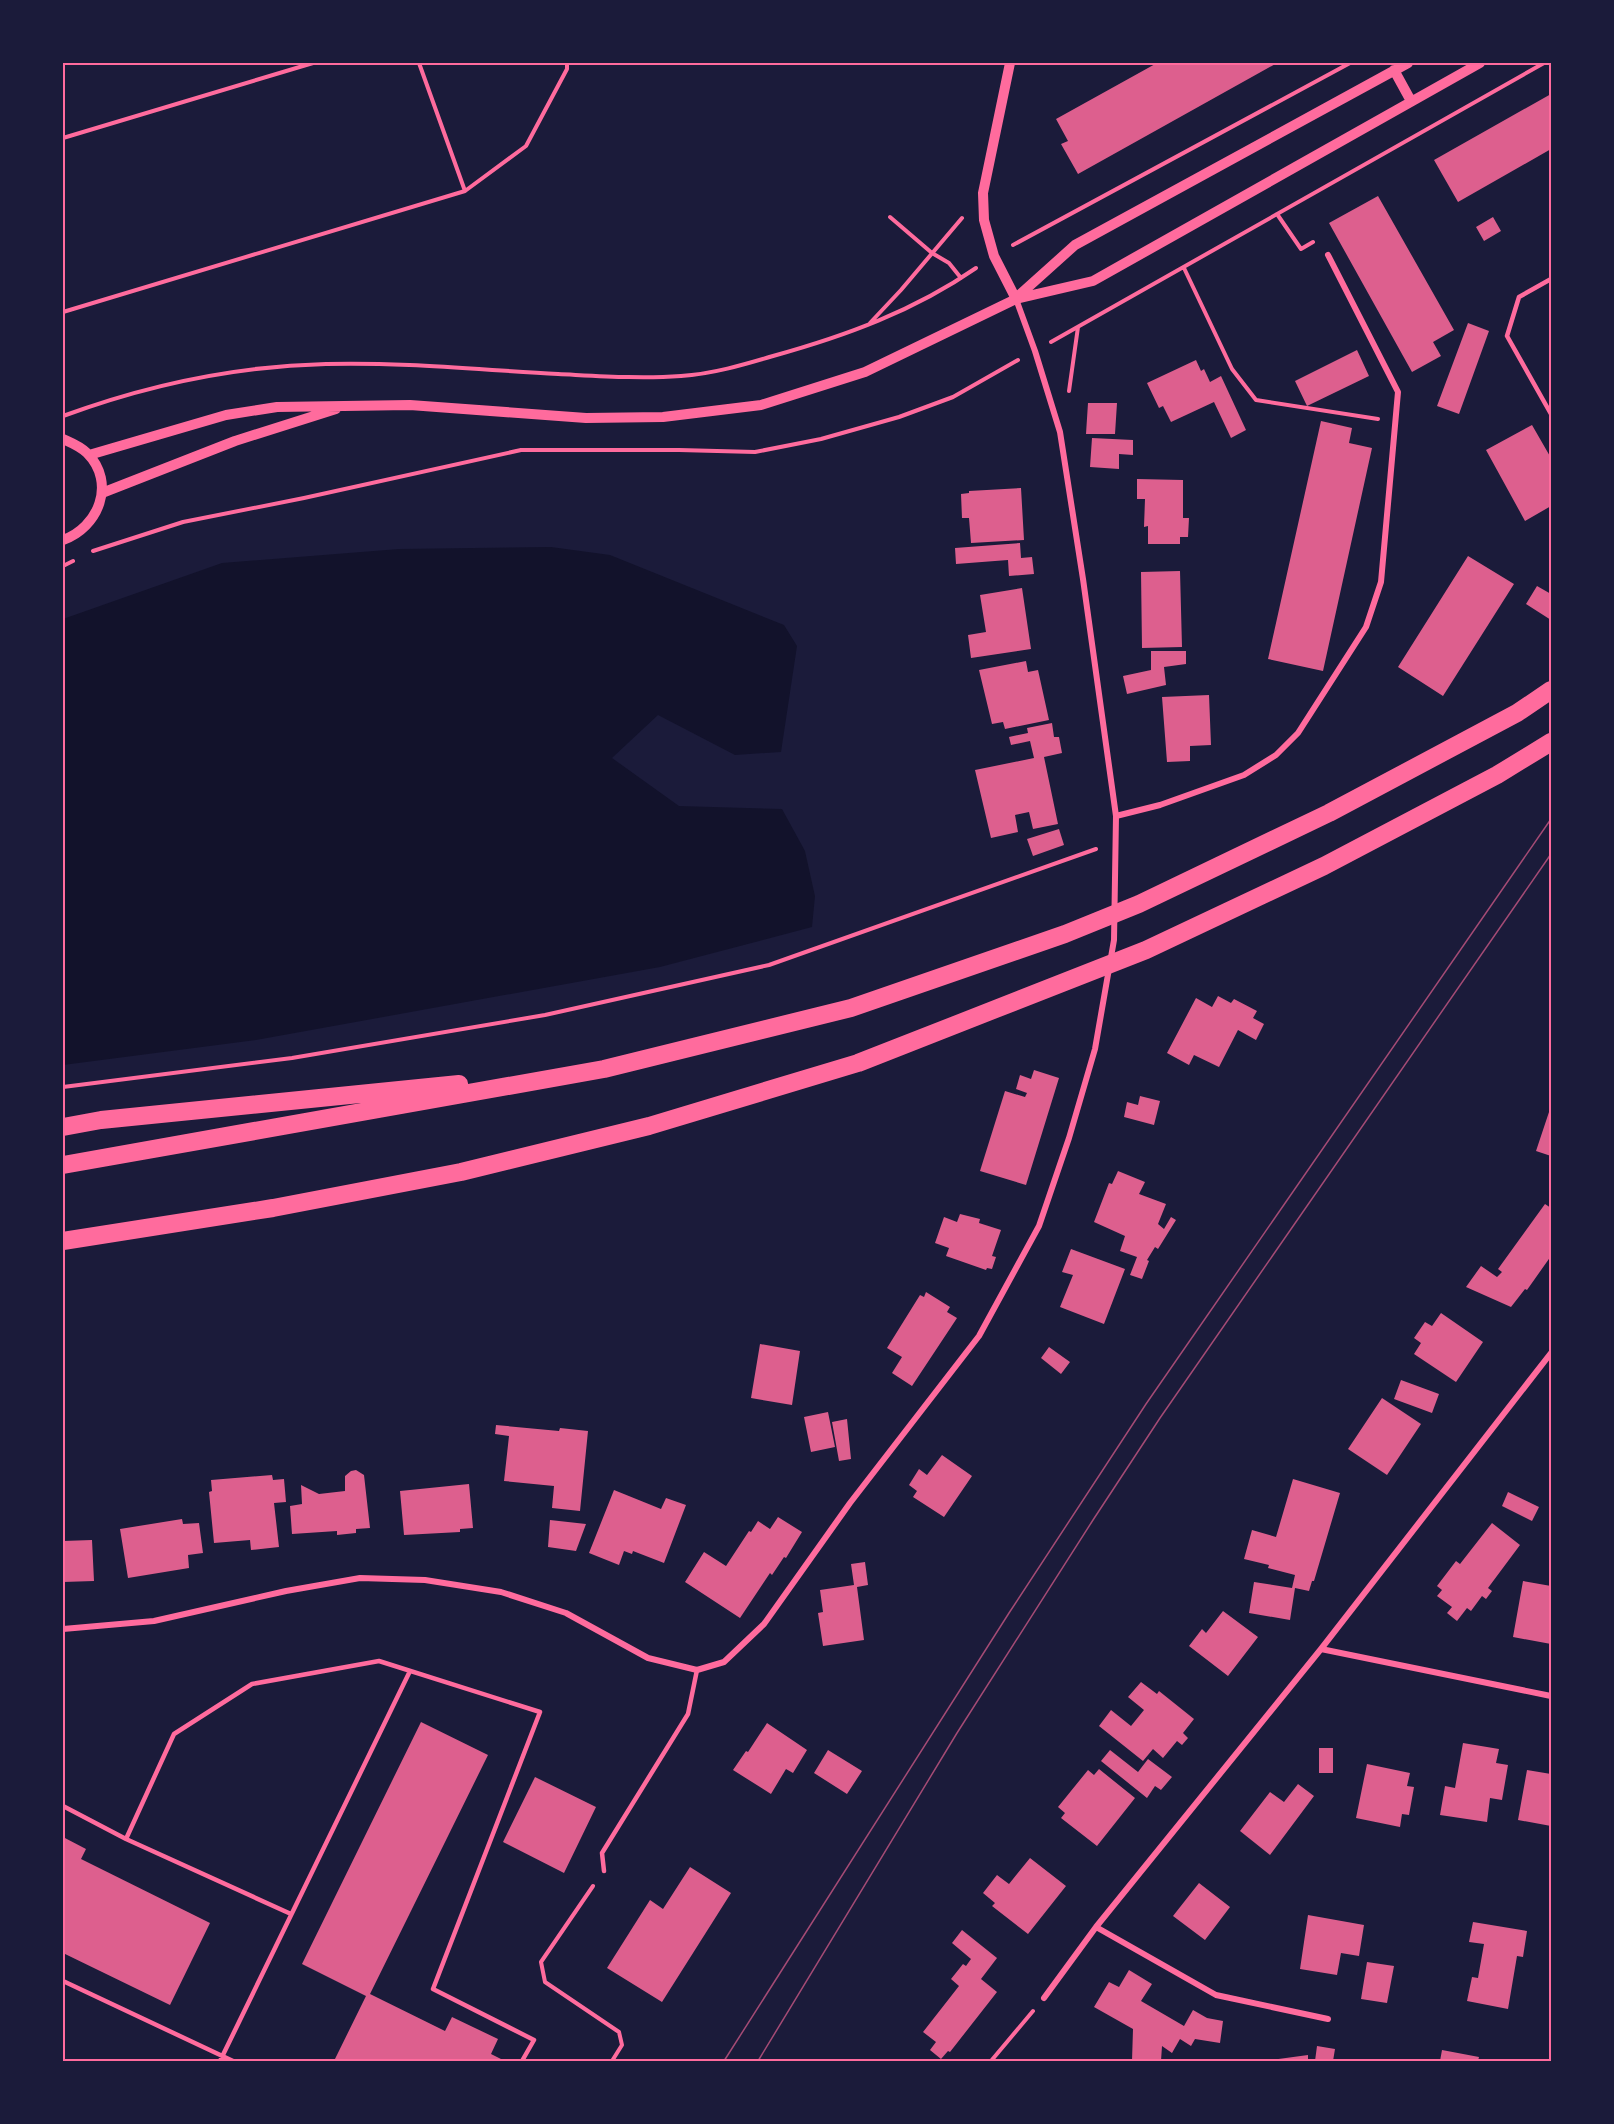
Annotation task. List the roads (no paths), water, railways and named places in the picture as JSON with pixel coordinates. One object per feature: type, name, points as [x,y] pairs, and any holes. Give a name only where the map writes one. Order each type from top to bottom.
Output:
[{"type":"highway","points":[[63,1165],[604,1069],[851,1008],[1065,934],[1139,904],[1329,813],[1516,712],[1551,690]]},
{"type":"highway","points":[[63,1241],[273,1208],[461,1172],[649,1126],[858,1063],[1146,950],[1324,866],[1497,775],[1551,742]]},
{"type":"highway","points":[[63,1127],[101,1120],[604,1069]]},
{"type":"street","points":[[63,1629],[154,1621],[360,1578],[425,1580],[501,1592],[566,1612],[648,1658],[697,1670],[724,1662],[764,1624],[850,1503],[979,1335],[1039,1226],[1070,1138],[1095,1049],[1114,940],[1116,816],[1060,432],[1035,351],[1016,299],[994,256],[984,220],[983,192],[1010,63]]},
{"type":"street","points":[[1016,299],[1075,245],[1408,63]]},
{"type":"street","points":[[89,455],[226,415],[277,407],[410,405],[597,418],[663,417],[761,405],[865,372],[1016,299],[1092,281],[1480,63]]},
{"type":"street","points":[[1394,70],[1411,101]]},
{"type":"street","points":[[1116,816],[1160,805],[1244,775],[1276,755],[1298,733],[1366,627],[1381,582],[1398,392],[1328,255]]},
{"type":"street","points":[[102,493],[235,441],[348,406]]},
{"type":"street","points":[[63,439],[77,445],[89,455],[99,472],[102,493],[98,510],[89,525],[75,536],[63,540]]},
{"type":"street","points":[[1044,1998],[1096,1927],[1321,1649],[1551,1353]]},
{"type":"street","points":[[1321,1649],[1551,1696]]},
{"type":"street","points":[[1096,1927],[1216,1995],[1328,2019]]},
{"type":"lane","points":[[1551,279],[1519,297],[1508,336],[1551,414]]},
{"type":"lane","points":[[126,1839],[174,1734],[252,1684],[379,1661],[540,1712],[433,1989],[534,2040],[522,2061]]},
{"type":"lane","points":[[604,1871],[602,1853],[688,1714],[697,1670]]},
{"type":"lane","points":[[221,2058],[411,1671]]},
{"type":"lane","points":[[63,1806],[126,1839],[291,1914]]},
{"type":"lane","points":[[63,1981],[221,2058],[233,2061]]},
{"type":"tram line","points":[[724,2061],[1009,1613],[1146,1404],[1551,819]]},
{"type":"tram line","points":[[758,2061],[957,1733],[1160,1418],[1551,854]]}]
